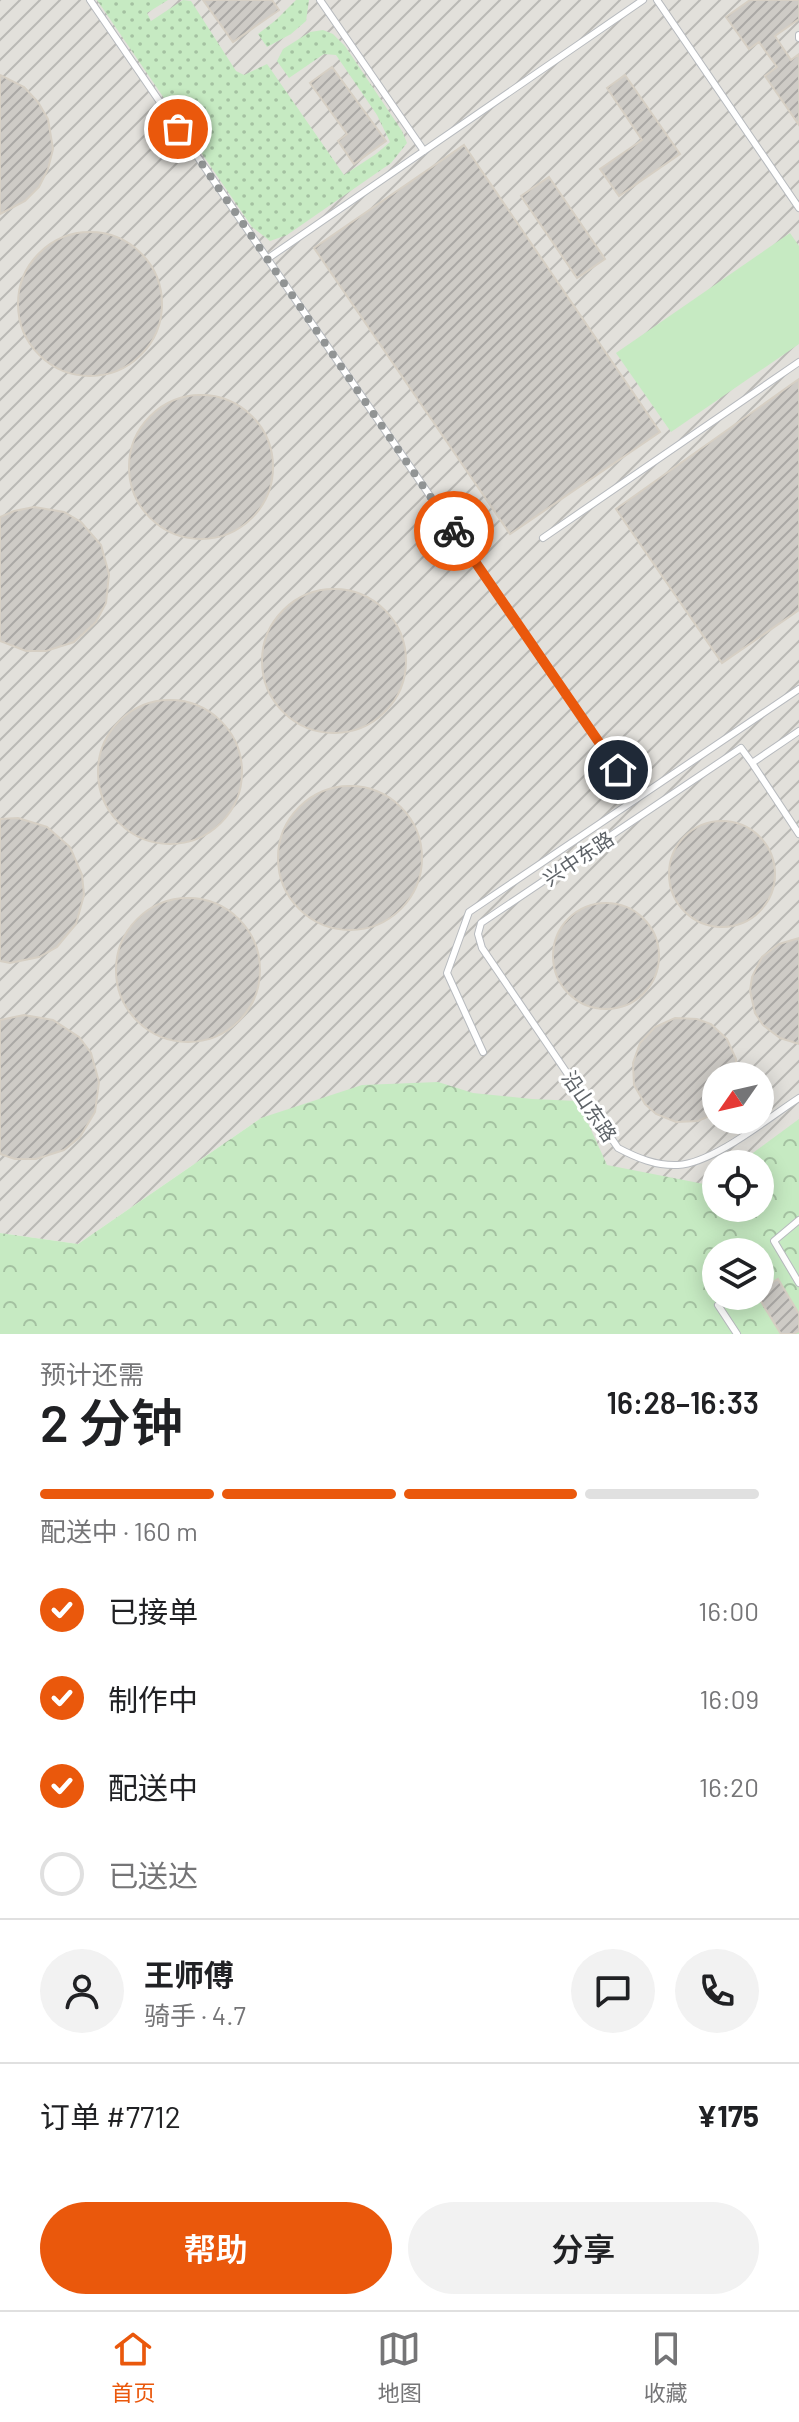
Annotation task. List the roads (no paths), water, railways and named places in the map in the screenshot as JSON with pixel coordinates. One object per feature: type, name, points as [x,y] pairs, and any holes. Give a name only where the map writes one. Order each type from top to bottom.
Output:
[{"type":"lane","points":[[90,0],[618,770]]},
{"type":"lane","points":[[320,0],[424,151]]},
{"type":"lane","points":[[267,259],[643,0]]},
{"type":"lane","points":[[657,0],[799,208]]},
{"type":"lane","points":[[543,538],[799,362]]},
{"type":"lane","points":[[483,1052],[447,973],[469,912],[799,689]]},
{"type":"lane","points":[[799,731],[752,763],[799,834]]},
{"type":"lane","name":"兴中东路","points":[[478,934],[481,923],[741,748],[752,763]]},
{"type":"lane","name":"沿山东路","points":[[478,934],[482,948],[618,1148],[643,1161],[678,1165],[708,1157],[799,1098]]},
{"type":"lane","points":[[799,1220],[774,1241],[799,1283]]},
{"type":"lane","points":[[721,1310],[737,1334]]}]
